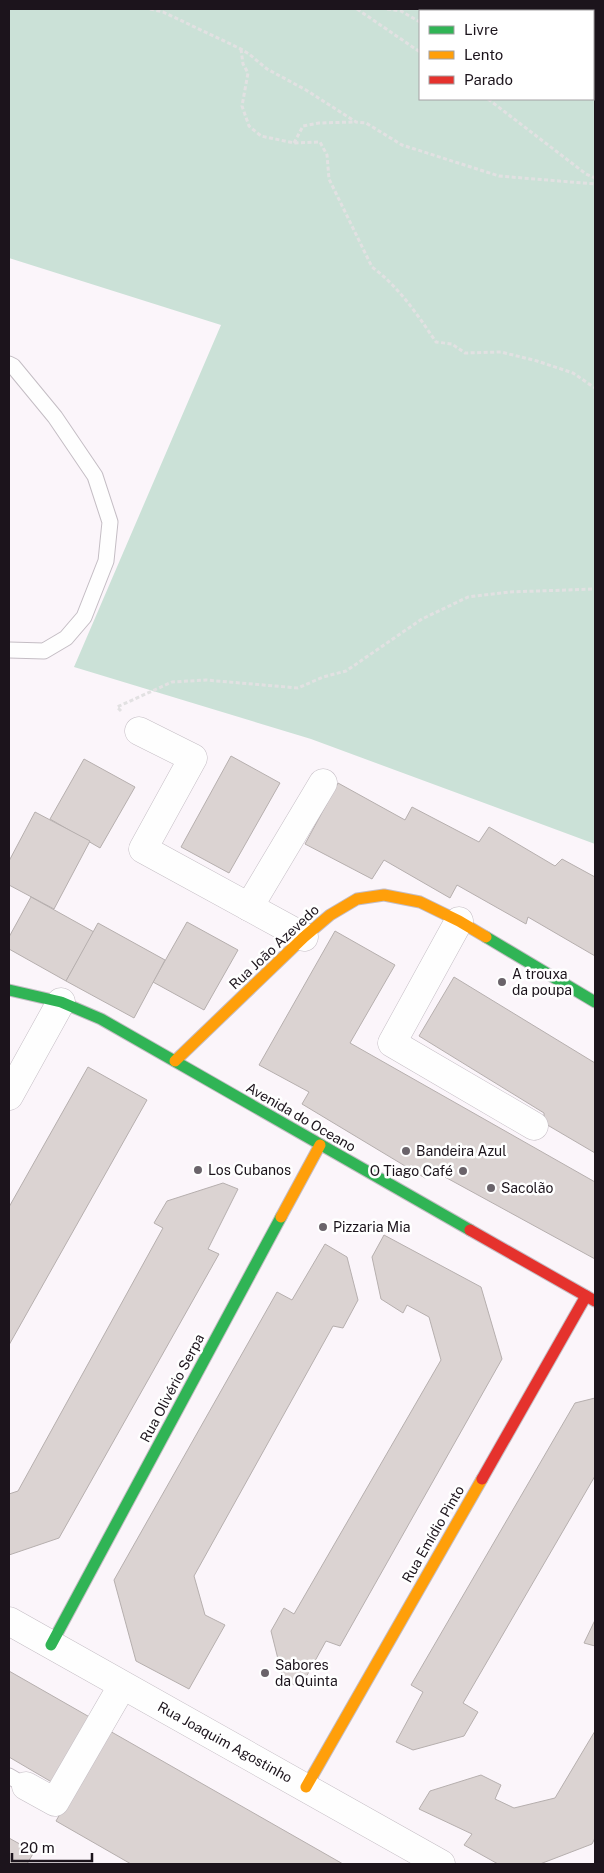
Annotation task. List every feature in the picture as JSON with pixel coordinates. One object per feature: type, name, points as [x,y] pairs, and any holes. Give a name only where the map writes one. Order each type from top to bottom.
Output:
[{"type":"street","points":[[130,722],[193,758],[143,849],[304,937]]},
{"type":"street","points":[[249,907],[324,783]]},
{"type":"street","name":"Rua João Azevedo","points":[[175,1061],[304,937],[330,915],[356,899],[384,895],[420,902],[459,921],[595,1002]]},
{"type":"street","points":[[459,921],[392,1043],[534,1126]]},
{"type":"street","name":"Avenida do Oceano","points":[[9,990],[61,1002],[101,1019],[591,1298]]},
{"type":"street","points":[[9,1096],[61,1002]]},
{"type":"street","name":"Rua Olivério Serpa","points":[[51,1645],[320,1145]]},
{"type":"street","name":"Rua Emídio Pinto","points":[[306,1787],[591,1298]]},
{"type":"street","name":"Rua Joaquim Agostinho","points":[[9,1621],[440,1864]]},
{"type":"street","points":[[18,1781],[55,1802],[122,1686]]},
{"type":"lane","points":[[9,364],[13,366],[55,417],[95,476],[110,522],[106,561],[84,617],[66,638],[44,651],[9,650]]},
{"type":"path","points":[[150,9],[163,12],[241,49],[267,69],[306,90],[356,122]]},
{"type":"path","points":[[357,9],[419,51]]},
{"type":"path","points":[[387,9],[401,11],[419,21]]},
{"type":"path","points":[[241,49],[243,64],[248,74],[242,106],[249,126],[261,136],[294,143],[320,142],[327,155],[330,179],[372,267],[385,277],[412,307],[436,342],[452,344],[465,353],[501,352],[537,361],[573,373],[595,388]]},
{"type":"path","points":[[489,100],[586,174],[595,178]]},
{"type":"path","points":[[294,143],[303,126],[319,123],[366,123],[402,145],[499,176],[595,184]]},
{"type":"path","points":[[130,722],[117,707],[172,682],[206,680],[298,688],[323,676],[346,671],[422,619],[468,597],[509,592],[595,589]]},
{"type":"green space","points":[[9,9],[595,9],[595,844],[311,739],[74,667],[221,325],[9,258]]},
{"type":"building","points":[[231,756],[280,783],[229,873],[181,847]]},
{"type":"building","points":[[84,759],[135,787],[100,848],[50,819]]},
{"type":"building","points":[[338,783],[405,820],[412,807],[479,842],[489,827],[555,866],[562,859],[595,877],[595,956],[528,917],[526,924],[457,885],[450,898],[384,860],[372,879],[305,844]]},
{"type":"building","points":[[35,812],[90,841],[54,909],[9,885],[9,861]]},
{"type":"building","points":[[31,897],[94,932],[66,981],[9,949],[9,937]]},
{"type":"building","points":[[187,922],[238,950],[204,1010],[153,982]]},
{"type":"building","points":[[98,923],[165,960],[134,1018],[66,981]]},
{"type":"building","points":[[335,931],[395,965],[350,1043],[595,1182],[595,1259],[434,1171],[425,1178],[302,1104],[309,1092],[259,1065]]},
{"type":"building","points":[[454,977],[595,1063],[595,1153],[544,1123],[544,1113],[419,1036]]},
{"type":"building","points":[[88,1067],[147,1100],[9,1345],[9,1207]]},
{"type":"building","points":[[223,1183],[238,1189],[208,1249],[219,1254],[59,1538],[9,1555],[9,1494],[18,1491],[163,1228],[154,1223],[167,1201]]},
{"type":"building","points":[[384,1235],[481,1287],[502,1359],[340,1646],[326,1641],[300,1688],[283,1679],[271,1631],[284,1608],[294,1614],[441,1360],[429,1317],[407,1305],[403,1313],[381,1299],[372,1257]]},
{"type":"building","points":[[325,1244],[347,1257],[358,1300],[343,1328],[333,1326],[194,1576],[205,1615],[225,1625],[189,1689],[136,1661],[114,1580],[277,1292],[292,1300]]},
{"type":"building","points":[[595,1398],[595,1476],[463,1703],[478,1712],[464,1736],[413,1750],[396,1742],[423,1692],[411,1685],[575,1403]]},
{"type":"building","points":[[595,1620],[595,1646],[584,1643]]},
{"type":"building","points":[[9,1671],[93,1719],[55,1784],[9,1757]]},
{"type":"building","points":[[108,1730],[343,1864],[131,1864],[56,1821]]},
{"type":"building","points":[[595,1731],[595,1838],[592,1844],[540,1864],[498,1864],[464,1845],[472,1834],[419,1809],[430,1791],[481,1775],[501,1785],[495,1799],[514,1808],[555,1798]]},
{"type":"building","points":[[9,1838],[34,1852],[27,1864],[9,1864]]},
{"type":"traffic: fast","points":[[486,937],[595,1002]]},
{"type":"traffic: fast","points":[[9,990],[61,1002],[101,1019],[470,1230]]},
{"type":"traffic: fast","points":[[51,1645],[281,1217]]},
{"type":"traffic: slow","points":[[175,1061],[304,937],[330,915],[357,899],[384,895],[420,902],[486,937]]},
{"type":"traffic: slow","points":[[281,1217],[320,1145]]},
{"type":"traffic: slow","points":[[306,1787],[482,1479]]},
{"type":"traffic: jam","points":[[470,1230],[595,1301]]},
{"type":"traffic: jam","points":[[482,1479],[586,1296]]},
{"type":"place","name":"A trouxa da poupa","points":[[502,982]]},
{"type":"place","name":"Bandeira Azul","points":[[406,1151]]},
{"type":"place","name":"Los Cubanos","points":[[198,1170]]},
{"type":"place","name":"O Tiago Café","points":[[463,1171]]},
{"type":"place","name":"Sacolão","points":[[491,1188]]},
{"type":"place","name":"Pizzaria Mia","points":[[323,1227]]},
{"type":"place","name":"Sabores da Quinta","points":[[265,1673]]}]
